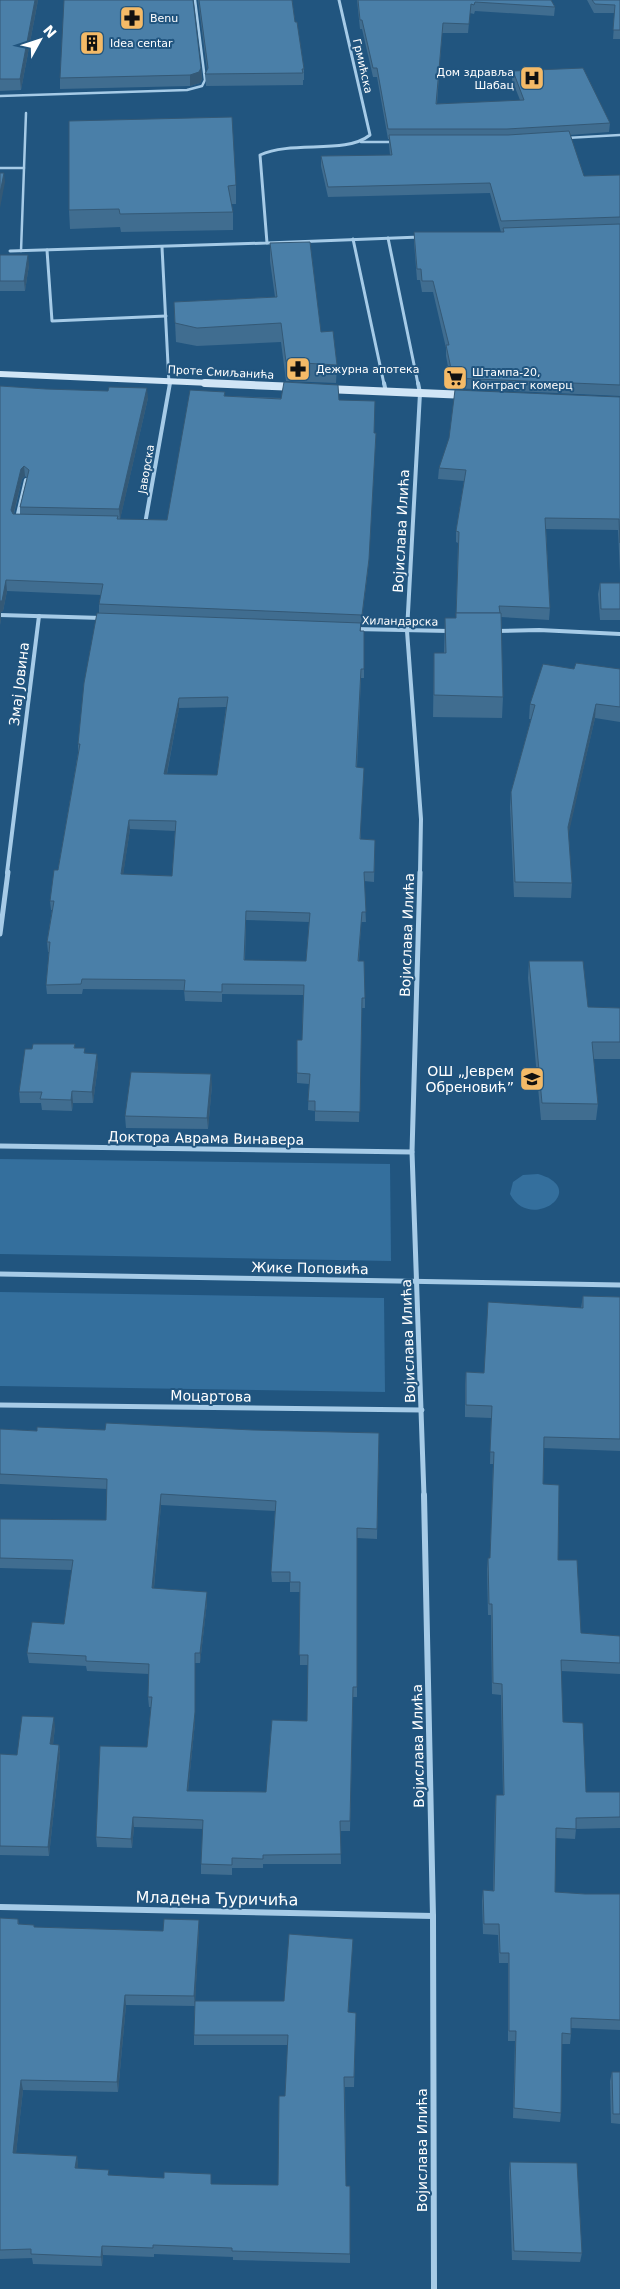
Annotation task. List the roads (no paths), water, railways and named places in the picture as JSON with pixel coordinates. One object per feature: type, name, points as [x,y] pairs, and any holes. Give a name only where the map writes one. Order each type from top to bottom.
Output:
[{"type":"street","name":"Грмићска","points":[[339,0],[370,135],[362,142]]},
{"type":"street","points":[[267,242],[260,155],[278,147],[362,142]]},
{"type":"street","points":[[10,251],[422,237]]},
{"type":"street","name":"Војислава Илића","points":[[388,238],[420,393],[407,631],[421,819],[412,1152],[422,1410],[433,1916],[434,2289]]},
{"type":"street","points":[[352,239],[386,392]]},
{"type":"street","name":"Јаворска","points":[[135,524],[145,524],[170,381],[162,247]]},
{"type":"street","points":[[47,250],[52,321],[166,316]]},
{"type":"street","name":"Проте Смиљанића","points":[[0,374],[309,388]]},
{"type":"street","points":[[319,388],[472,396]]},
{"type":"street","points":[[26,480],[16,521],[26,521]]},
{"type":"street","points":[[0,615],[109,619]]},
{"type":"street","name":"Змај Јовина","points":[[0,934],[39,616]]},
{"type":"street","name":"Хиландарска","points":[[348,629],[454,631]]},
{"type":"street","points":[[492,631],[539,630],[620,634]]},
{"type":"street","name":"Доктора Аврама Винавера","points":[[0,1146],[412,1152]]},
{"type":"street","name":"Жике Поповића","points":[[0,1274],[620,1285]]},
{"type":"street","name":"Моцартова","points":[[0,1405],[422,1410]]},
{"type":"street","name":"Младена Ђуричића","points":[[0,1908],[433,1916]]},
{"type":"lane","points":[[0,96],[187,90],[202,86],[205,80],[195,0]]},
{"type":"lane","points":[[22,250],[26,113]]},
{"type":"lane","points":[[563,138],[620,135]]},
{"type":"lane","points":[[362,142],[400,142]]},
{"type":"lane","points":[[0,168],[24,168]]},
{"type":"place","name":"Benu","points":[[132,18]]},
{"type":"place","name":"Idea centar","points":[[92,43]]},
{"type":"place","name":"Дом здравља Шабац","points":[[532,78]]},
{"type":"place","name":"Дежурна апотека","points":[[298,369]]},
{"type":"place","name":"Штампа-20, Контраст комерц","points":[[455,378]]},
{"type":"place","name":"ОШ „Јеврем Обреновић”","points":[[532,1079]]}]
